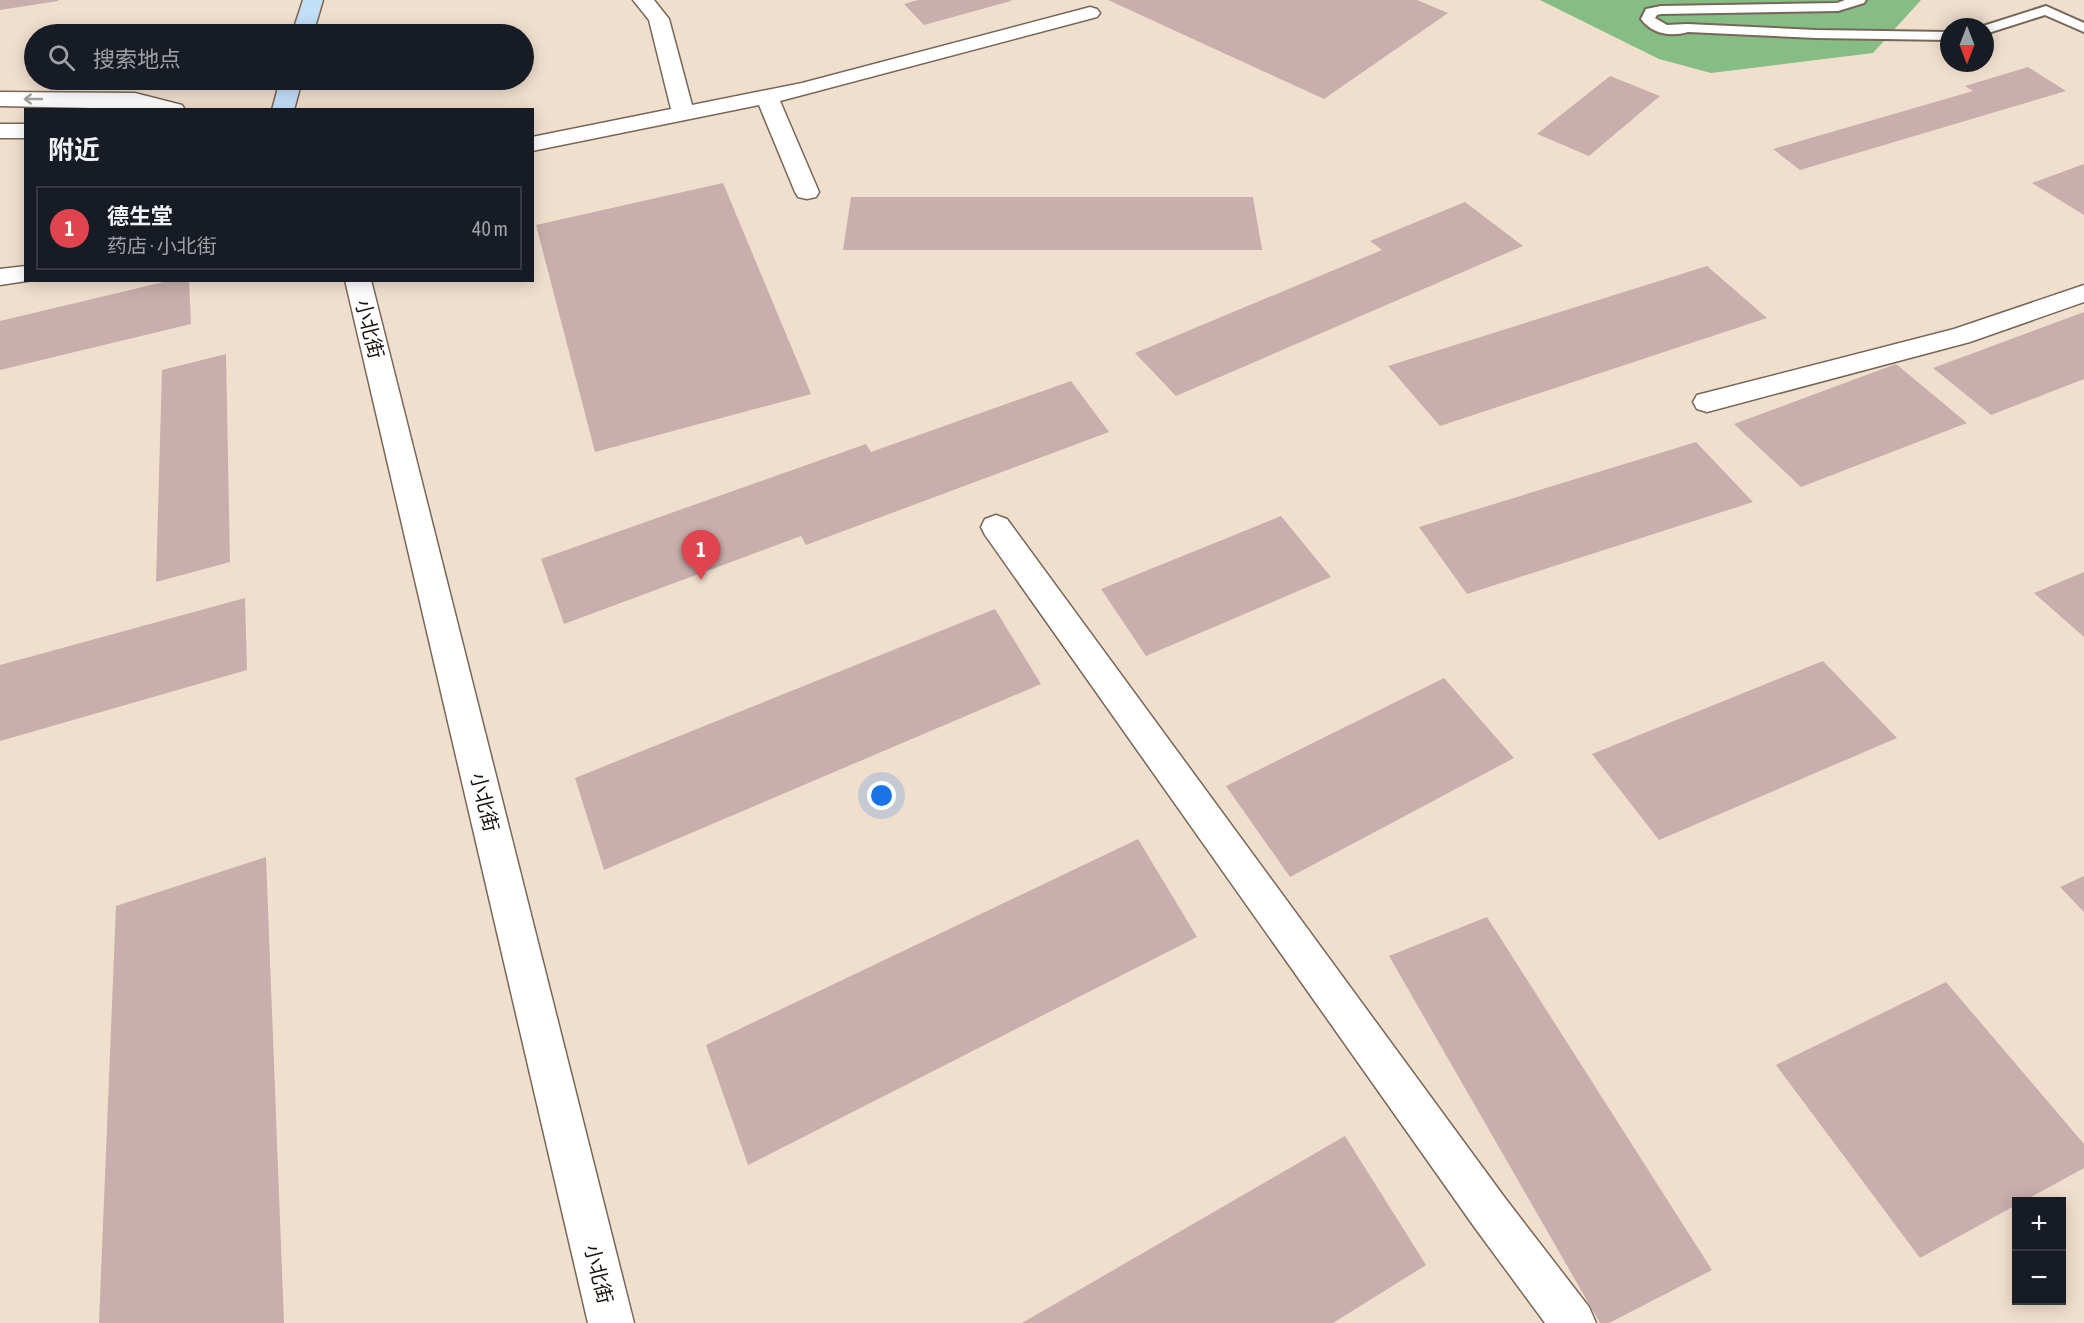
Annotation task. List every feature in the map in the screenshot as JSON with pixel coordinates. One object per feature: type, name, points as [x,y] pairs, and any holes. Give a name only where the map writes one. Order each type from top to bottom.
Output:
[{"type":"main road","points":[[306,24],[313,0]]},
{"type":"main road","points":[[284,108],[288,90]]},
{"type":"street","points":[[642,0],[659,19],[683,113]]},
{"type":"street","points":[[534,144],[804,89],[1090,13]]},
{"type":"street","points":[[767,97],[807,192]]},
{"type":"street","points":[[0,99],[135,100],[166,108]]},
{"type":"street","points":[[0,131],[24,131]]},
{"type":"street","points":[[0,277],[24,274]]},
{"type":"street","name":"小北街","points":[[358,282],[611,1323]]},
{"type":"street","points":[[1707,402],[1961,336],[2084,293]]},
{"type":"street","points":[[996,526],[1490,1213],[1573,1323]]},
{"type":"lane","points":[[1859,0],[1838,7],[1661,10],[1651,12],[1648,19],[1661,28],[1675,31],[1687,28],[1816,34],[1940,36]]},
{"type":"lane","points":[[1994,27],[2046,10],[2084,28]]},
{"type":"green space","points":[[1540,0],[1921,0],[1873,53],[1711,73],[1659,59]]},
{"type":"building","points":[[0,0],[58,0],[58,1],[0,10]]},
{"type":"building","points":[[918,0],[1011,1],[924,25],[904,4]]},
{"type":"building","points":[[1108,0],[1417,0],[1448,13],[1324,99]]},
{"type":"building","points":[[2028,67],[2066,91],[1800,170],[1773,149],[1973,91],[1965,86]]},
{"type":"building","points":[[1610,76],[1660,96],[1589,156],[1537,134]]},
{"type":"building","points":[[2084,164],[2084,215],[2032,183]]},
{"type":"building","points":[[723,183],[811,394],[595,452],[536,225]]},
{"type":"building","points":[[851,197],[1253,197],[1262,250],[843,250]]},
{"type":"building","points":[[1465,202],[1523,246],[1176,396],[1135,353],[1382,250],[1370,241]]},
{"type":"building","points":[[1707,266],[1767,318],[1440,426],[1388,366]]},
{"type":"building","points":[[164,282],[189,282],[191,324],[0,370],[0,321]]},
{"type":"building","points":[[2084,312],[2084,379],[1991,415],[1933,368]]},
{"type":"building","points":[[226,354],[230,562],[156,582],[162,370]]},
{"type":"building","points":[[1896,364],[1967,423],[1801,487],[1734,424]]},
{"type":"building","points":[[1071,381],[1109,432],[806,545],[801,536],[564,624],[541,559],[866,444],[871,452]]},
{"type":"building","points":[[1696,442],[1753,502],[1467,594],[1419,527]]},
{"type":"building","points":[[1281,516],[1331,577],[1146,656],[1101,589]]},
{"type":"building","points":[[2084,572],[2084,637],[2034,593]]},
{"type":"building","points":[[245,598],[247,670],[0,741],[0,665]]},
{"type":"building","points":[[995,609],[1041,684],[604,870],[575,778]]},
{"type":"building","points":[[1823,661],[1897,738],[1659,840],[1592,754]]},
{"type":"building","points":[[1444,678],[1514,758],[1290,877],[1226,786]]},
{"type":"building","points":[[1138,839],[1197,937],[748,1165],[706,1045]]},
{"type":"building","points":[[266,857],[284,1323],[99,1323],[116,906]]},
{"type":"building","points":[[2084,876],[2084,912],[2060,887]]},
{"type":"building","points":[[1487,917],[1712,1270],[1609,1323],[1600,1323],[1389,956]]},
{"type":"building","points":[[1946,982],[2084,1144],[2084,1168],[2031,1197],[2012,1197],[2012,1207],[1920,1258],[1776,1065]]},
{"type":"building","points":[[1345,1136],[1426,1265],[1333,1323],[1022,1323]]},
{"type":"place","name":"德生堂","points":[[701,580]]}]
